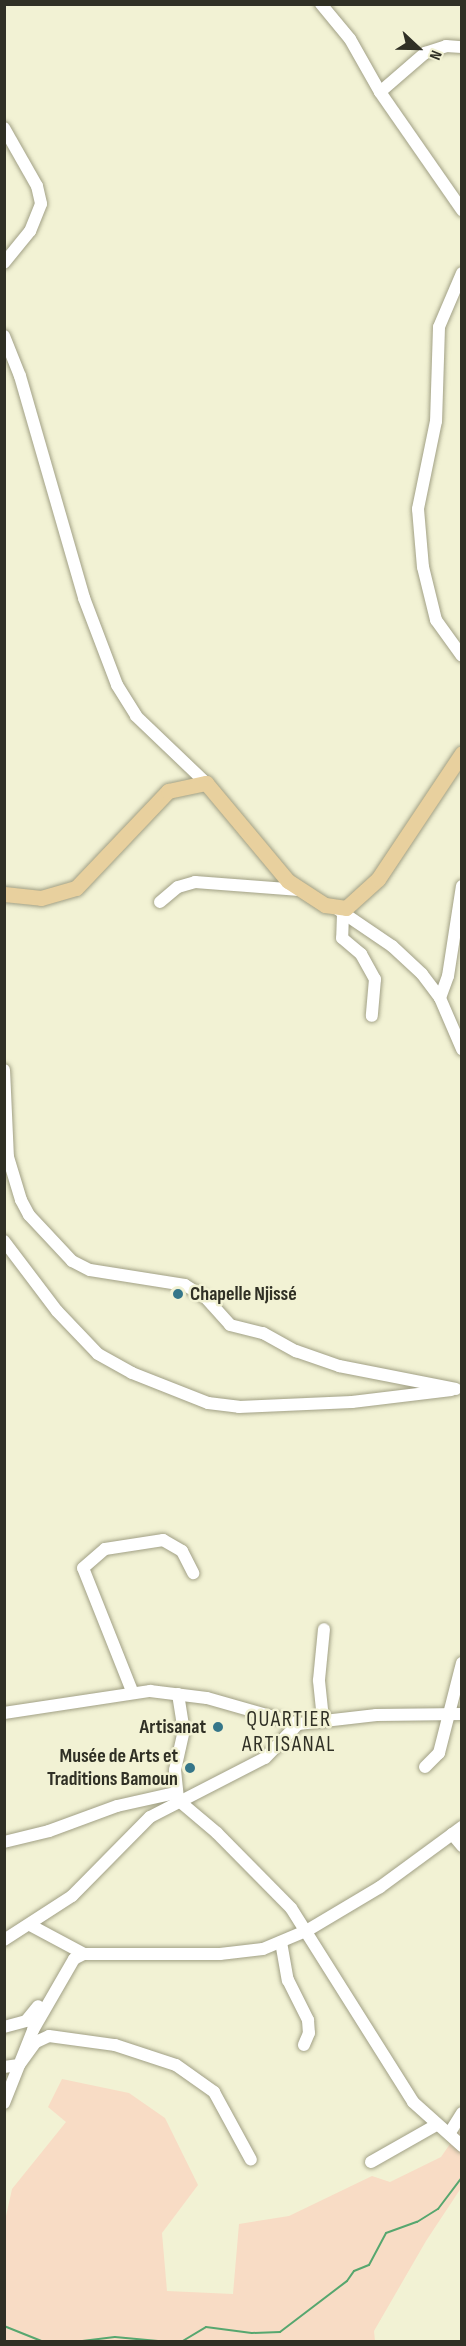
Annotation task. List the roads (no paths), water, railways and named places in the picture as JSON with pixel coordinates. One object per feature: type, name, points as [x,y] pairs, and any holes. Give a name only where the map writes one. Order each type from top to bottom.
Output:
[{"type":"main road","points":[[4,894],[41,898],[76,888],[168,791],[206,783],[300,890],[340,911],[356,903],[373,886],[462,753]]},
{"type":"street","points":[[321,4],[350,39],[380,92],[462,210]]},
{"type":"street","points":[[380,92],[425,53],[446,46],[462,47]]},
{"type":"street","points":[[4,128],[37,186],[41,204],[30,231],[4,263]]},
{"type":"street","points":[[462,273],[439,327],[436,421],[418,509],[423,567],[436,620],[462,656]]},
{"type":"street","points":[[4,336],[20,376],[88,608],[117,685],[136,716],[206,783]]},
{"type":"street","points":[[160,902],[178,888],[195,882],[300,890]]},
{"type":"street","points":[[440,998],[448,976],[462,886]]},
{"type":"street","points":[[340,911],[392,946],[423,974],[440,998],[462,1049]]},
{"type":"street","points":[[340,911],[342,938],[361,954],[375,979],[372,1016]]},
{"type":"street","points":[[4,1070],[8,1157],[17,1189],[29,1215],[72,1261],[90,1270],[184,1285],[207,1298],[230,1325],[263,1333],[296,1351],[339,1366],[459,1388]]},
{"type":"street","points":[[4,1241],[57,1311],[98,1354],[132,1373],[208,1403],[239,1407],[352,1402],[459,1388]]},
{"type":"street","points":[[132,1691],[83,1568],[105,1548],[163,1540],[182,1551],[193,1573]]},
{"type":"street","points":[[323,1719],[319,1680],[324,1629]]},
{"type":"street","points":[[425,1767],[438,1753],[462,1663]]},
{"type":"street","points":[[4,1713],[132,1691],[178,1694],[298,1724],[323,1719],[462,1714]]},
{"type":"street","points":[[178,1694],[184,1730],[175,1770],[176,1797],[217,1833],[291,1908],[308,1930],[413,2102],[462,2146]]},
{"type":"street","points":[[4,1940],[30,1925],[95,1875],[150,1816],[176,1797],[265,1758],[298,1724]]},
{"type":"street","points":[[4,1842],[40,1834],[117,1806],[176,1797]]},
{"type":"street","points":[[30,1925],[84,1954],[220,1954],[263,1949],[308,1930],[380,1887],[457,1830],[462,1846]]},
{"type":"street","points":[[281,1942],[288,1980],[308,2020],[309,2033],[304,2045]]},
{"type":"street","points":[[4,2103],[47,2001],[67,1967],[84,1954]]},
{"type":"street","points":[[4,2027],[26,2021],[37,2007],[47,2001]]},
{"type":"street","points":[[4,2067],[19,2065],[36,2042],[56,2036],[115,2045],[176,2065],[214,2092],[251,2160]]},
{"type":"street","points":[[449,2134],[462,2113]]},
{"type":"street","points":[[371,2162],[436,2125]]},
{"type":"waterway","points":[[181,2342],[206,2327],[252,2333],[280,2332],[347,2281],[354,2271],[369,2265],[386,2233],[417,2222],[438,2209],[462,2177]]},
{"type":"waterway","points":[[4,2326],[44,2342]]},
{"type":"waterway","points":[[74,2342],[115,2337],[169,2342]]},
{"type":"place","name":"Chapelle Njissé","points":[[178,1294]]},
{"type":"place","name":"Artisanat","points":[[218,1727]]},
{"type":"place","name":"Musée de Arts et Traditions Bamoun","points":[[190,1768]]},
{"type":"district","name":"QUARTIER ARTISANAL","points":[[289,1732]]}]
